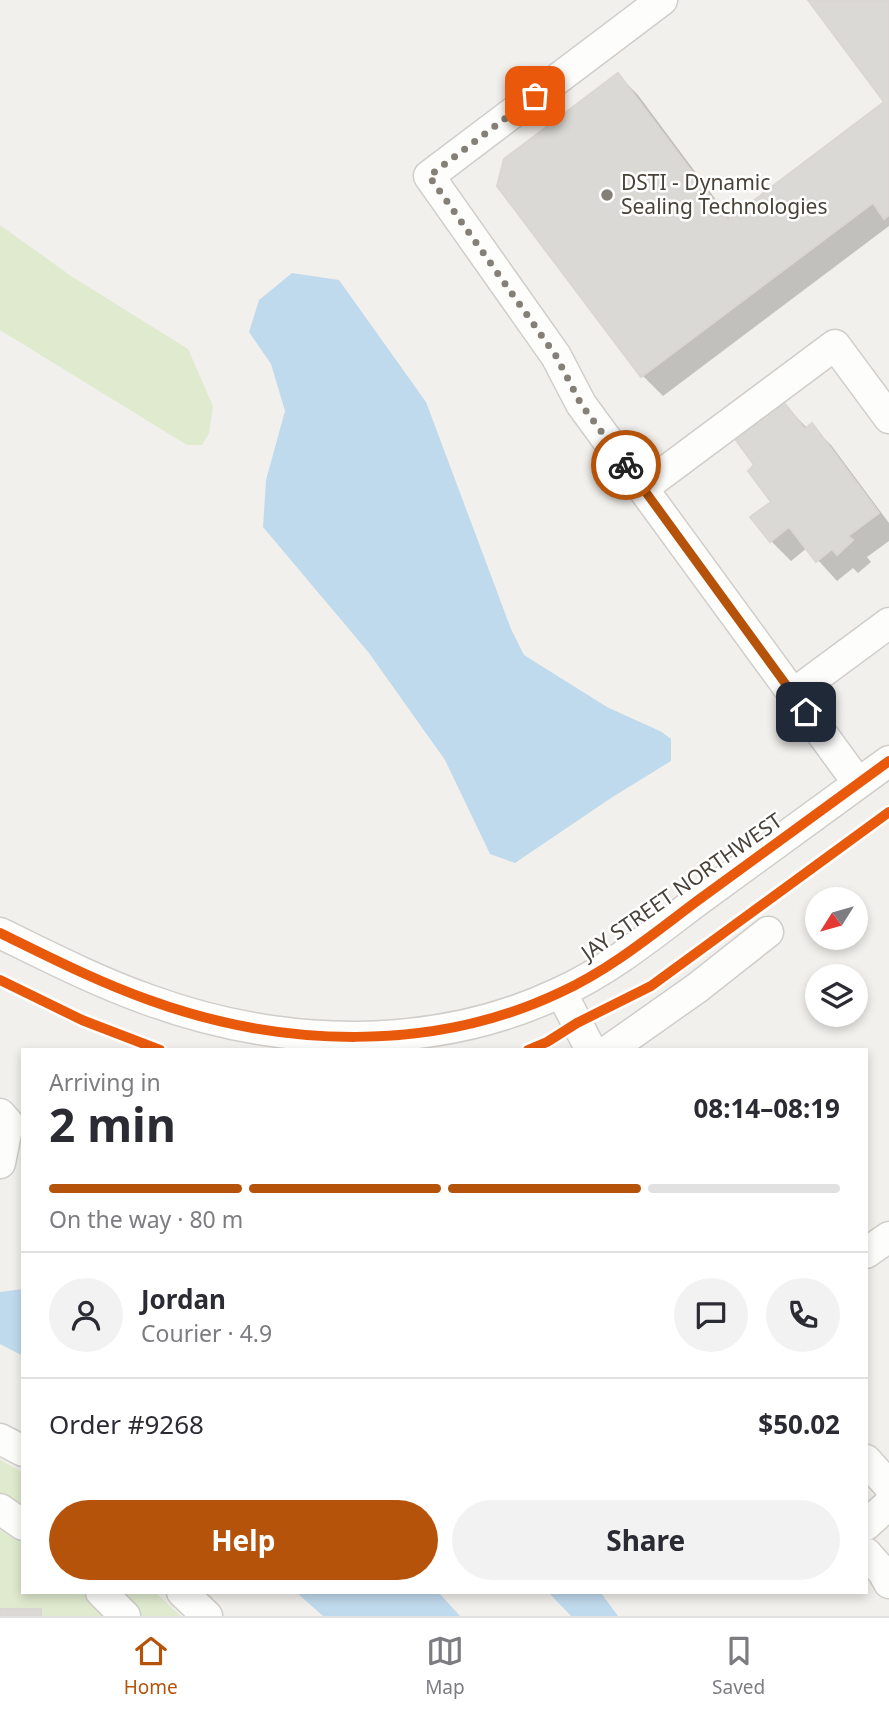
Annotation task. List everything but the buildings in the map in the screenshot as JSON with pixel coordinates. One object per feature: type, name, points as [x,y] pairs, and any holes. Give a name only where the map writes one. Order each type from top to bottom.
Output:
[{"type":"street","points":[[662,0],[429,176],[556,356],[581,404],[858,783]]},
{"type":"street","points":[[643,488],[835,345],[889,418]]},
{"type":"street","points":[[793,694],[889,624]]},
{"type":"street","name":"JAY STREET NORTHWEST","points":[[0,933],[100,981],[152,1001],[259,1030],[321,1037],[376,1037],[439,1031],[507,1013],[561,992],[616,962],[889,761]]},
{"type":"street","points":[[612,1048],[697,988],[768,932]]},
{"type":"street","points":[[561,992],[590,1048]]},
{"type":"street","points":[[0,1114],[8,1124],[0,1163]]},
{"type":"street","points":[[868,1252],[889,1237]]},
{"type":"street","points":[[0,1439],[21,1450]]},
{"type":"street","points":[[868,1462],[889,1486]]},
{"type":"street","points":[[868,1523],[889,1504]]},
{"type":"street","points":[[0,1509],[21,1524]]},
{"type":"street","points":[[868,1555],[889,1583]]},
{"type":"street","points":[[103,1594],[125,1616]]},
{"type":"street","points":[[184,1594],[207,1616]]},
{"type":"green space","points":[[0,225],[71,276],[188,349],[213,406],[209,433],[202,445],[187,445],[0,330]]},
{"type":"green space","points":[[0,1460],[21,1471],[21,1594],[157,1594],[181,1616],[0,1616]]},
{"type":"water","points":[[292,273],[339,280],[426,402],[511,629],[524,655],[607,707],[662,732],[671,739],[671,761],[515,863],[490,854],[445,760],[369,653],[263,527],[266,480],[285,411],[271,364],[249,332],[259,300]]},
{"type":"water","points":[[21,1289],[21,1355],[0,1344],[0,1292]]},
{"type":"water","points":[[298,1594],[440,1594],[460,1616],[323,1616]]},
{"type":"water","points":[[550,1594],[602,1594],[618,1616],[571,1616]]},
{"type":"cycle path","points":[[0,933],[130,993],[199,1016],[251,1028],[304,1035],[356,1037],[409,1034],[461,1026],[512,1012],[561,992],[597,973],[889,761]]},
{"type":"cycle path","points":[[533,1048],[651,986],[889,812]]},
{"type":"cycle path","points":[[0,980],[82,1020],[155,1048]]},
{"type":"way so far","points":[[535,96],[429,176],[556,356],[581,404],[626,465]]},
{"type":"place","name":"DSTI - Dynamic Sealing Technologies","points":[[607,195]]},
{"type":"route","points":[[626,465],[806,712]]}]
